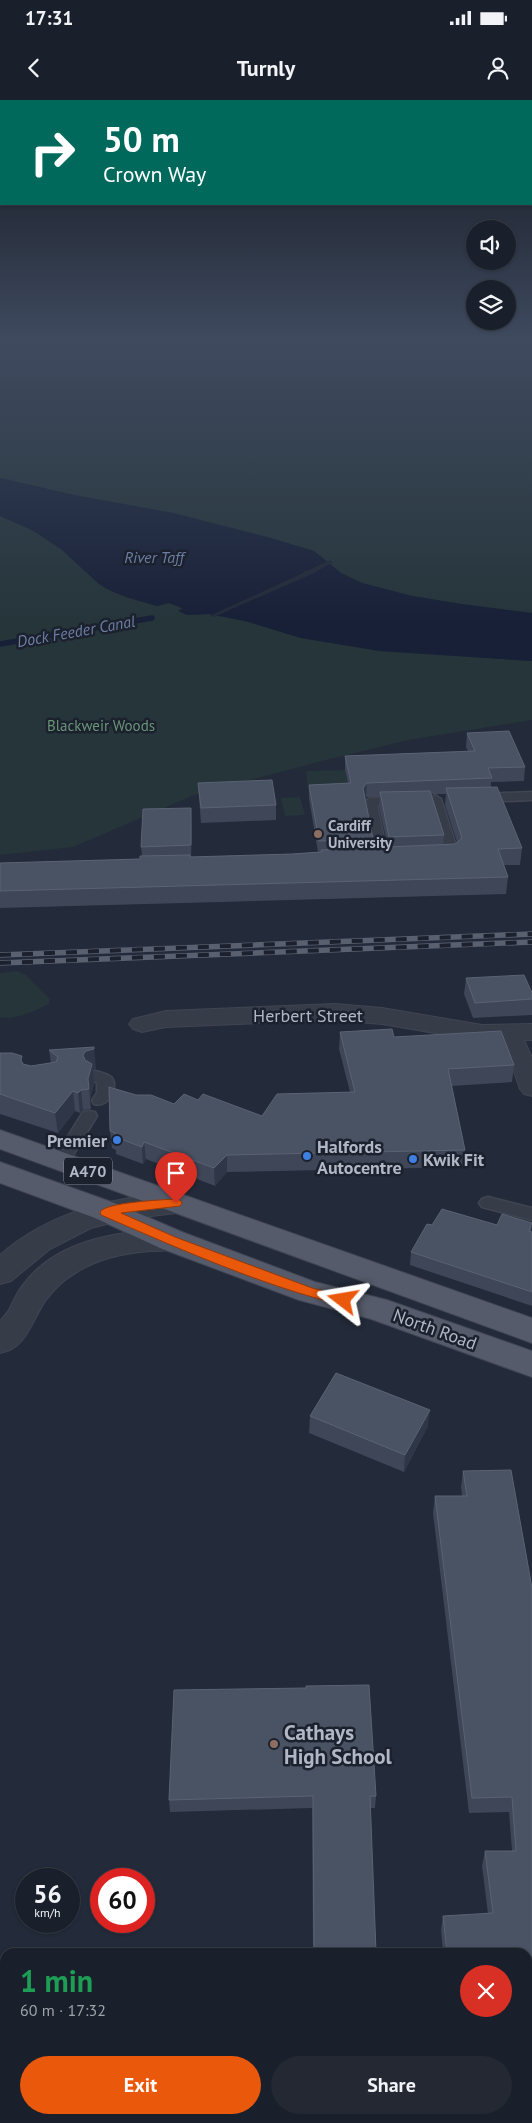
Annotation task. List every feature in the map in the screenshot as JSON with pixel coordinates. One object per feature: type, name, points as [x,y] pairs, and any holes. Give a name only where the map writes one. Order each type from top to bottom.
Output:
[{"type":"main road","name":"North Road","points":[[0,1139],[532,1331]]},
{"type":"main road","name":"North Road","points":[[0,1172],[106,1212],[170,1240],[310,1292],[376,1308],[532,1364]]},
{"type":"street","name":"Herbert Street","points":[[142,1024],[166,1019],[335,1012],[382,1016],[482,1033],[524,1037]]},
{"type":"street","points":[[524,1037],[532,1089]]},
{"type":"street","points":[[0,1273],[22,1253],[45,1237],[79,1221],[106,1212],[148,1204],[176,1203]]},
{"type":"street","points":[[0,1343],[20,1319],[34,1294],[50,1276],[67,1263],[107,1246],[139,1240],[170,1240]]},
{"type":"lane","points":[[464,798],[532,796]]},
{"type":"lane","points":[[382,859],[370,802],[430,799],[453,855],[427,856]]},
{"type":"lane","points":[[95,1076],[105,1080],[105,1094],[100,1100]]},
{"type":"lane","points":[[61,1161],[77,1124]]},
{"type":"lane","points":[[488,1203],[532,1214]]},
{"type":"green space","points":[[0,433],[532,433],[532,613],[462,605],[412,596],[362,583],[341,573],[314,551],[267,537],[173,513],[74,495],[0,478]]},
{"type":"green space","name":"Blackweir Woods","points":[[0,516],[32,530],[61,549],[99,584],[109,590],[157,606],[169,603],[183,609],[187,615],[209,614],[245,621],[301,638],[380,651],[532,661],[532,720],[408,740],[318,762],[194,795],[73,847],[0,855]]},
{"type":"green space","points":[[345,770],[349,791],[309,799],[306,771]]},
{"type":"green space","points":[[300,797],[305,815],[285,816],[281,798]]},
{"type":"green space","points":[[17,971],[26,975],[50,999],[49,1004],[12,1018],[0,1017],[0,973]]},
{"type":"water","name":"River Taff","points":[[0,478],[74,495],[173,513],[267,537],[314,551],[341,573],[362,583],[412,596],[532,613],[532,661],[380,651],[301,638],[245,621],[209,614],[187,615],[178,611],[183,608],[169,603],[157,606],[126,597],[99,584],[61,549],[32,530],[0,516]]},
{"type":"pier","points":[[330,560],[333,562],[312,574],[214,617],[209,616],[305,572],[304,570],[307,571]]},
{"type":"building","points":[[509,731],[525,767],[488,768],[492,778],[367,783],[363,788],[373,839],[319,841],[309,785],[351,783],[345,756],[475,751],[467,733]]},
{"type":"building","points":[[272,780],[276,805],[201,808],[198,783]]},
{"type":"building","points":[[497,787],[522,848],[498,849],[508,877],[0,891],[0,863],[140,859],[140,856],[190,855],[190,857],[292,854],[322,852],[321,850],[455,844],[462,838],[446,788]]},
{"type":"building","points":[[430,791],[444,835],[389,837],[380,792]]},
{"type":"building","points":[[191,808],[191,845],[141,847],[143,809]]},
{"type":"building","points":[[524,975],[532,993],[532,999],[475,1003],[466,978]]},
{"type":"building","points":[[392,1029],[394,1037],[501,1031],[514,1065],[448,1069],[465,1150],[227,1155],[214,1168],[144,1142],[142,1147],[115,1137],[115,1133],[110,1131],[109,1087],[136,1095],[151,1095],[174,1104],[184,1094],[198,1100],[203,1094],[262,1116],[277,1094],[355,1092],[340,1032]]},
{"type":"building","points":[[94,1047],[94,1049],[86,1051],[83,1055],[85,1060],[92,1064],[88,1079],[89,1089],[81,1090],[78,1093],[73,1091],[55,1113],[0,1094],[0,1053],[12,1053],[22,1056],[23,1064],[31,1066],[56,1062],[58,1057],[49,1050]]},
{"type":"building","points":[[442,1209],[497,1225],[502,1214],[532,1223],[529,1231],[532,1232],[532,1292],[411,1252],[427,1224],[432,1225]]},
{"type":"building","points":[[336,1373],[430,1410],[405,1455],[310,1416]]},
{"type":"building","points":[[511,1470],[532,1588],[532,1948],[447,1948],[443,1916],[493,1913],[485,1851],[516,1851],[512,1797],[472,1798],[435,1496],[467,1496],[463,1471]]},
{"type":"building","points":[[369,1685],[376,1796],[370,1796],[376,1948],[314,1948],[313,1796],[169,1800],[174,1690],[306,1688],[306,1686]]},
{"type":"waterway","name":"Dock Feeder Canal","points":[[0,644],[152,618]]},
{"type":"railway","points":[[0,955],[532,934]]},
{"type":"railway","points":[[0,963],[532,942]]},
{"type":"place","name":"Cardiff University","points":[[318,834]]},
{"type":"place","name":"Premier","points":[[117,1140]]},
{"type":"place","name":"Halfords Autocentre","points":[[307,1156]]},
{"type":"place","name":"Kwik Fit","points":[[413,1159]]},
{"type":"place","name":"Cathays High School","points":[[274,1744]]},
{"type":"route","points":[[176,1203],[148,1204],[106,1212],[170,1240],[310,1292],[343,1300]]}]
